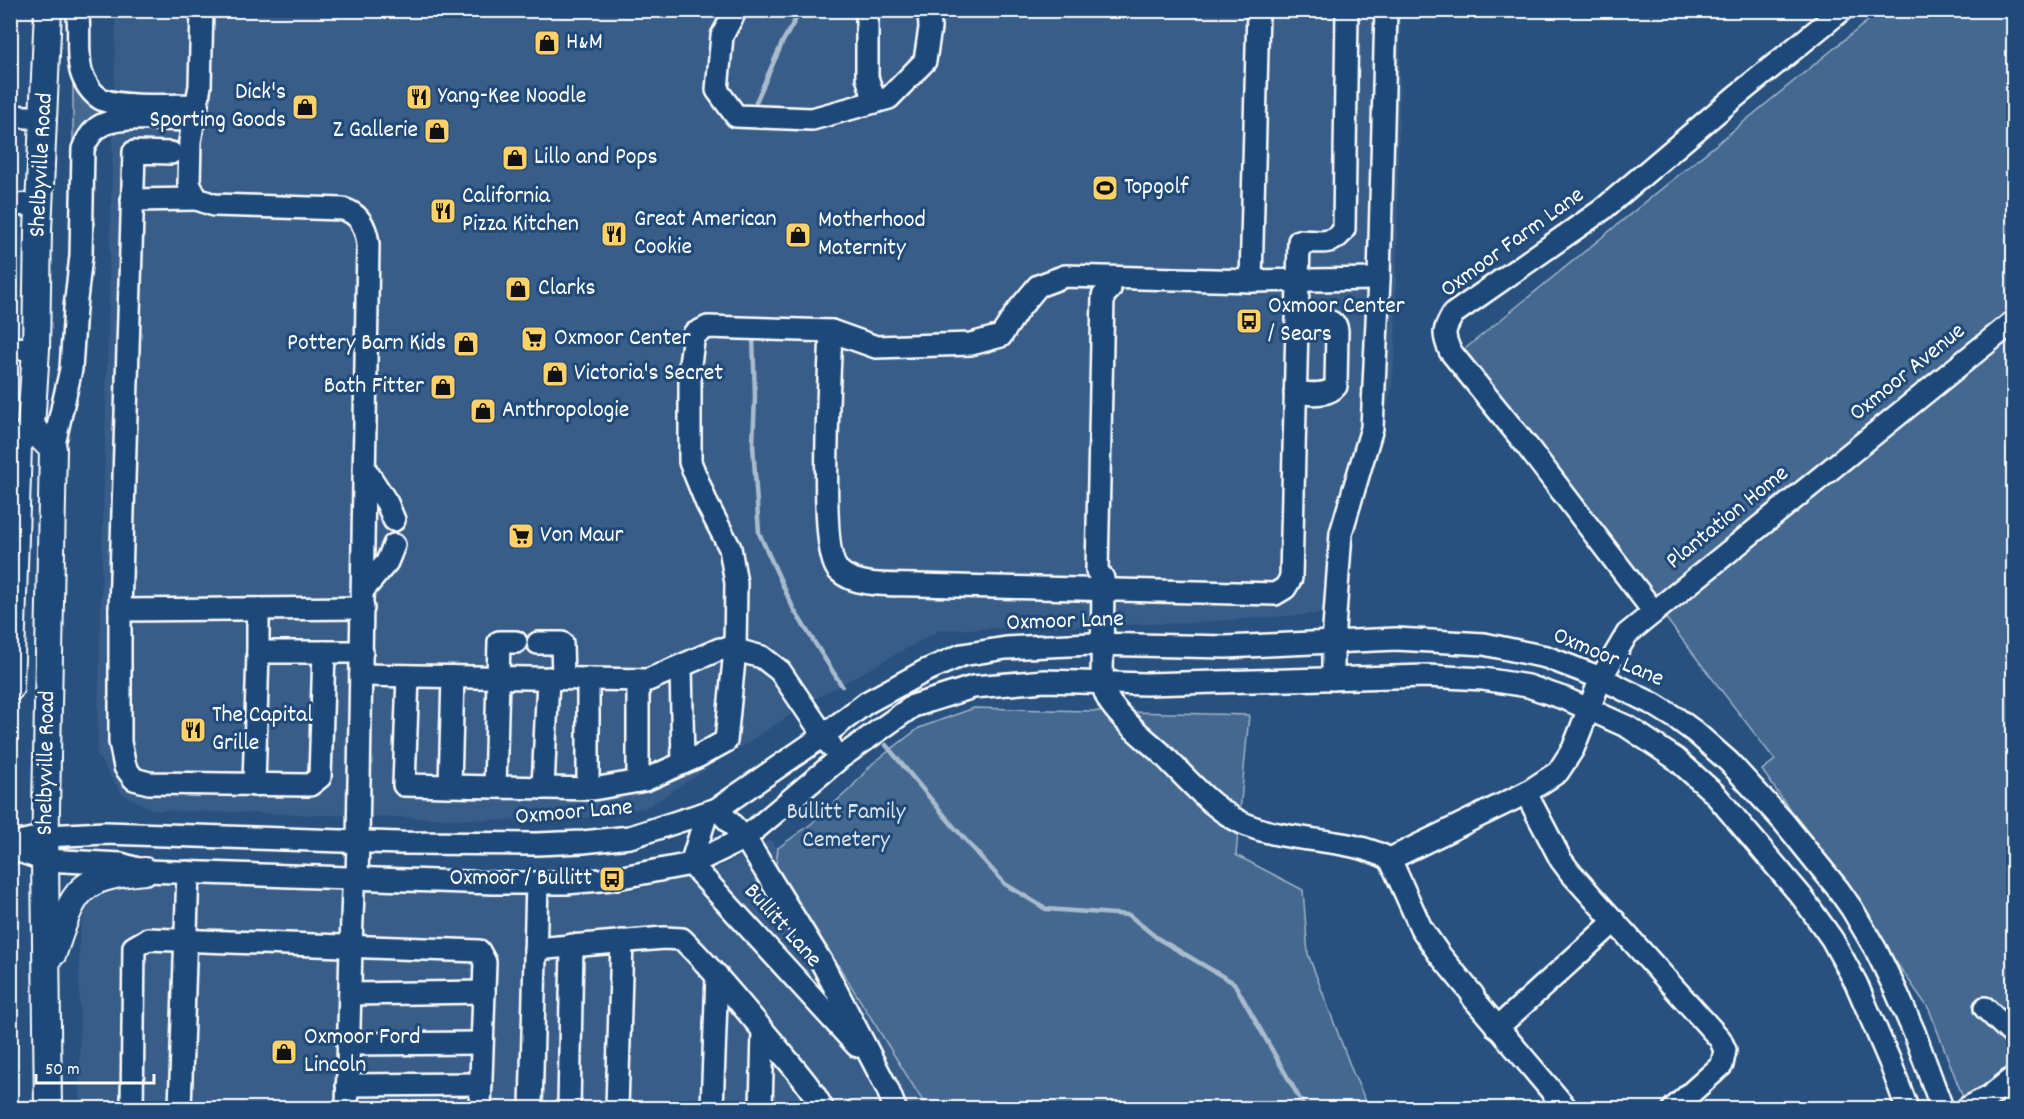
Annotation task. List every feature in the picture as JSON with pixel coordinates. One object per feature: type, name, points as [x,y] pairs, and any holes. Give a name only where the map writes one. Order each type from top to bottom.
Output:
[{"type":"main road","name":"Shelbyville Road","points":[[10,688],[18,445],[36,349],[48,10]]},
{"type":"main road","points":[[21,429],[53,449]]},
{"type":"main road","name":"Shelbyville Road","points":[[48,1108],[46,848],[53,449]]},
{"type":"main road","points":[[46,974],[68,911],[77,894],[96,880],[145,870]]},
{"type":"street","points":[[77,10],[80,24],[81,72],[96,96],[120,103],[195,112]]},
{"type":"street","points":[[197,199],[189,184],[190,141],[200,86],[202,10]]},
{"type":"street","points":[[736,10],[722,36],[717,90],[736,116],[812,119],[889,98],[924,61],[930,28],[929,10]]},
{"type":"street","points":[[867,10],[867,77],[875,102]]},
{"type":"street","points":[[1251,281],[1258,10]]},
{"type":"street","points":[[831,331],[826,517],[830,553],[836,568],[853,578],[871,583],[1103,583],[1275,594],[1285,588],[1291,578],[1299,241],[1334,241],[1344,230],[1347,10]]},
{"type":"street","points":[[1334,679],[1333,642],[1341,533],[1372,428],[1379,279],[1386,10]]},
{"type":"street","name":"Oxmoor Farm Lane","points":[[1654,612],[1527,446],[1450,351],[1444,338],[1445,327],[1453,314],[1602,210],[1734,97],[1842,10]]},
{"type":"street","points":[[53,449],[71,369],[81,256],[83,149],[99,126],[114,121],[195,112]]},
{"type":"street","points":[[10,116],[44,118]]},
{"type":"street","points":[[171,153],[134,152],[120,610],[120,742],[125,767],[134,779],[149,783],[310,785],[320,777],[324,652]]},
{"type":"street","points":[[132,200],[197,199],[214,205],[343,209],[354,214],[362,222],[367,232],[369,256],[364,599],[357,878],[353,891],[347,1108]]},
{"type":"street","points":[[10,205],[40,204]]},
{"type":"street","points":[[408,676],[404,785],[588,789],[638,781],[683,763],[726,741],[735,650],[736,583],[730,548],[707,504],[690,462],[690,364],[694,334],[708,327],[831,331],[876,346],[971,344],[1001,336],[1018,310],[1038,286],[1065,276],[1110,283],[1379,279]]},
{"type":"street","points":[[1110,283],[1117,298],[1111,573],[1103,583],[1102,683],[1107,698],[1217,807],[1232,817],[1264,831],[1365,848],[1390,859],[1421,928],[1439,954],[1497,1028],[1566,1108]]},
{"type":"street","name":"Oxmoor Avenue","points":[[1835,464],[2013,321]]},
{"type":"street","points":[[1295,393],[1332,392],[1336,386],[1336,326],[1331,322],[1297,322]]},
{"type":"street","points":[[10,348],[36,349]]},
{"type":"street","name":"Plantation Home","points":[[1654,612],[1835,464]]},
{"type":"street","points":[[365,469],[387,503],[394,520]]},
{"type":"street","points":[[364,599],[394,545]]},
{"type":"street","points":[[120,610],[258,609],[364,599]]},
{"type":"street","points":[[254,784],[258,609]]},
{"type":"street","points":[[1390,859],[1546,782],[1566,762],[1601,678],[1627,634],[1654,612]]},
{"type":"street","name":"Oxmoor Lane","points":[[46,848],[105,833],[468,844],[584,842],[630,837],[712,811],[823,736],[866,703],[962,655],[1035,646],[1226,647],[1396,639],[1484,644],[1546,657],[1601,678],[1655,705],[1703,739],[1729,762],[1783,821],[1832,880],[1852,909],[1887,971],[1914,1032],[1942,1108]]},
{"type":"street","points":[[495,788],[499,642],[516,642]]},
{"type":"street","points":[[538,643],[562,643],[555,678],[543,788]]},
{"type":"street","points":[[361,675],[648,680],[720,649],[735,650],[762,657],[780,671],[840,758]]},
{"type":"street","points":[[258,652],[362,652]]},
{"type":"street","points":[[681,666],[683,763]]},
{"type":"street","name":"Oxmoor Lane","points":[[10,846],[46,848],[145,870],[537,883],[612,879],[691,864],[745,838],[840,758],[913,706],[973,687],[1045,681],[1146,684],[1427,676],[1483,679],[1527,687],[1590,708],[1642,735],[1702,781],[1727,807],[1802,897],[1832,939],[1856,983],[1907,1108]]},
{"type":"street","points":[[450,786],[453,677]]},
{"type":"street","points":[[588,679],[588,789]]},
{"type":"street","points":[[638,680],[638,781]]},
{"type":"street","points":[[1526,793],[1561,860],[1720,1039],[1725,1050],[1722,1065],[1674,1108]]},
{"type":"street","points":[[691,864],[712,811]]},
{"type":"street","name":"Bullitt Lane","points":[[712,811],[745,838],[822,963],[895,1108]]},
{"type":"street","name":"Bullitt Lane","points":[[691,864],[872,1062]]},
{"type":"street","points":[[180,1108],[188,872]]},
{"type":"street","points":[[531,1108],[537,883]]},
{"type":"street","points":[[1497,1028],[1615,921]]},
{"type":"street","points":[[535,949],[664,938],[682,939],[717,975],[817,1097],[822,1108]]},
{"type":"street","points":[[132,1108],[134,946],[148,939],[479,951],[485,962],[480,1108]]},
{"type":"street","points":[[617,1108],[621,941]]},
{"type":"street","points":[[569,1108],[572,945]]},
{"type":"street","points":[[712,1108],[717,975]]},
{"type":"street","points":[[350,994],[484,992]]},
{"type":"street","points":[[1985,1008],[2013,1036]]},
{"type":"street","points":[[761,1108],[763,1032]]},
{"type":"street","points":[[348,1044],[483,1043]]},
{"type":"street","points":[[1967,1108],[1990,1096],[2013,1077]]},
{"type":"street","points":[[805,1082],[805,1108]]},
{"type":"street","points":[[348,1085],[481,1084]]},
{"type":"shaded area","points":[[116,11],[1401,11],[1395,352],[1392,389],[1361,497],[1342,612],[1189,623],[940,630],[815,699],[646,808],[558,822],[153,810],[121,793],[97,755]]},
{"type":"shaded area","points":[[770,840],[778,848],[776,865],[927,1108],[80,1108],[79,936],[88,897],[120,884],[634,890],[724,865]]},
{"type":"green space","points":[[1880,11],[2013,11],[2013,1103],[2009,1097],[1991,1108],[1967,1108],[1929,1009],[1762,770],[1775,760],[1461,352]]},
{"type":"green space","points":[[73,62],[119,109],[73,162]]},
{"type":"green space","name":"Bullitt Family Cemetery","points":[[974,708],[1249,715],[1236,855],[1303,890],[1308,954],[1353,1073],[1369,1108],[927,1108],[776,865],[778,848],[811,824],[850,789],[872,764],[919,728]]},
{"type":"waterway","points":[[756,102],[783,41],[801,10]]},
{"type":"waterway","points":[[753,337],[755,396],[753,445],[759,533],[794,610],[842,686]]},
{"type":"waterway","points":[[886,745],[1005,884],[1046,909],[1129,915],[1157,938],[1234,983],[1305,1108]]},
{"type":"place","name":"H&M","points":[[547,43]]},
{"type":"place","name":"Yang-Kee Noodle","points":[[419,97]]},
{"type":"place","name":"Dick's Sporting Goods","points":[[305,107]]},
{"type":"place","name":"Z Gallerie","points":[[437,131]]},
{"type":"place","name":"Lillo and Pops","points":[[515,158]]},
{"type":"place","name":"Topgolf","points":[[1105,188]]},
{"type":"place","name":"California Pizza Kitchen","points":[[443,211]]},
{"type":"place","name":"Great American Cookie","points":[[614,234]]},
{"type":"place","name":"Motherhood Maternity","points":[[798,235]]},
{"type":"place","name":"Clarks","points":[[518,289]]},
{"type":"place","name":"Oxmoor Center / Sears","points":[[1249,321]]},
{"type":"place","name":"Oxmoor Center","points":[[534,339]]},
{"type":"place","name":"Pottery Barn Kids","points":[[466,344]]},
{"type":"place","name":"Victoria's Secret","points":[[555,374]]},
{"type":"place","name":"Bath Fitter","points":[[443,387]]},
{"type":"place","name":"Anthropologie","points":[[483,411]]},
{"type":"place","name":"Von Maur","points":[[521,536]]},
{"type":"place","name":"The Capital Grille","points":[[193,730]]},
{"type":"place","name":"Oxmoor / Bullitt","points":[[612,879]]},
{"type":"place","name":"Oxmoor Ford Lincoln","points":[[284,1052]]}]
